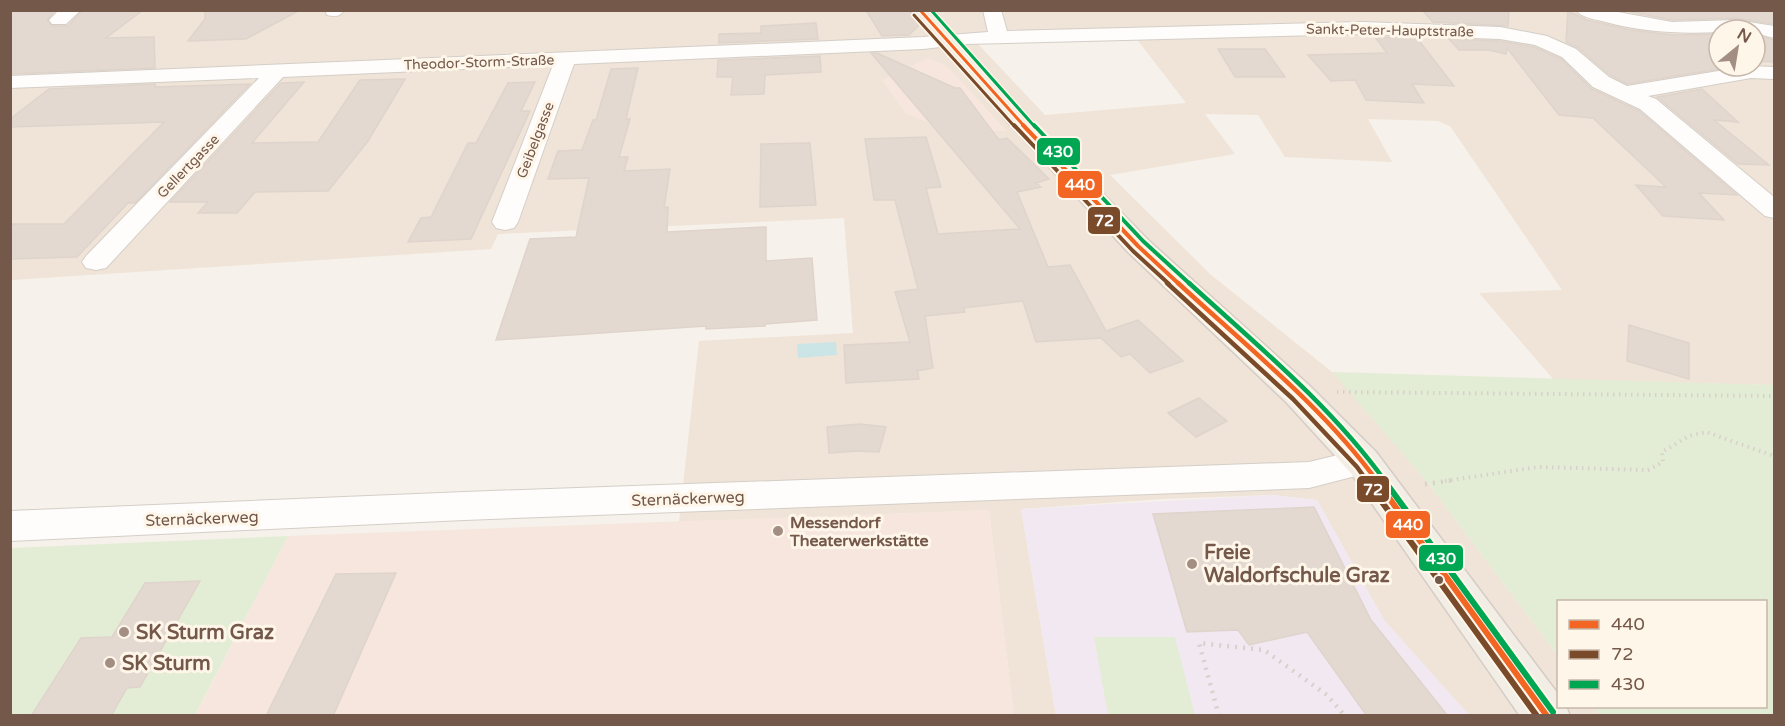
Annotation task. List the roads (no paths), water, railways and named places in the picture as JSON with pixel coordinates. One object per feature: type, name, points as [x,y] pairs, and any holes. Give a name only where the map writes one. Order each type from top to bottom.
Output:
[{"type":"main road","points":[[920,10],[1022,124],[1138,246],[1298,394],[1364,462],[1547,716]]},
{"type":"street","points":[[992,10],[999,37]]},
{"type":"street","points":[[1585,10],[1623,22],[1664,27],[1720,24],[1767,29],[1774,32]]},
{"type":"street","name":"Sankt-Peter-Hauptstraße","points":[[947,40],[1362,28],[1500,33],[1540,40],[1569,53],[1601,82],[1648,104],[1774,210]]},
{"type":"street","name":"Theodor-Storm-Straße","points":[[10,82],[923,43],[947,40]]},
{"type":"street","name":"Geibelgasse","points":[[505,222],[566,59]]},
{"type":"street","name":"Gellertgasse","points":[[96,262],[279,69]]},
{"type":"street","points":[[1624,93],[1751,72],[1774,73]]},
{"type":"street","name":"Sternäckerweg","points":[[10,526],[464,506],[1309,475],[1364,462]]},
{"type":"water","points":[[836,342],[837,355],[798,358],[797,344]]},
{"type":"place","name":"Messendorf Theaterwerkstätte","points":[[778,531]]},
{"type":"place","name":"Freie Waldorfschule Graz","points":[[1192,564]]},
{"type":"place","name":"SK Sturm Graz","points":[[124,632]]},
{"type":"place","name":"SK Sturm","points":[[110,663]]}]
